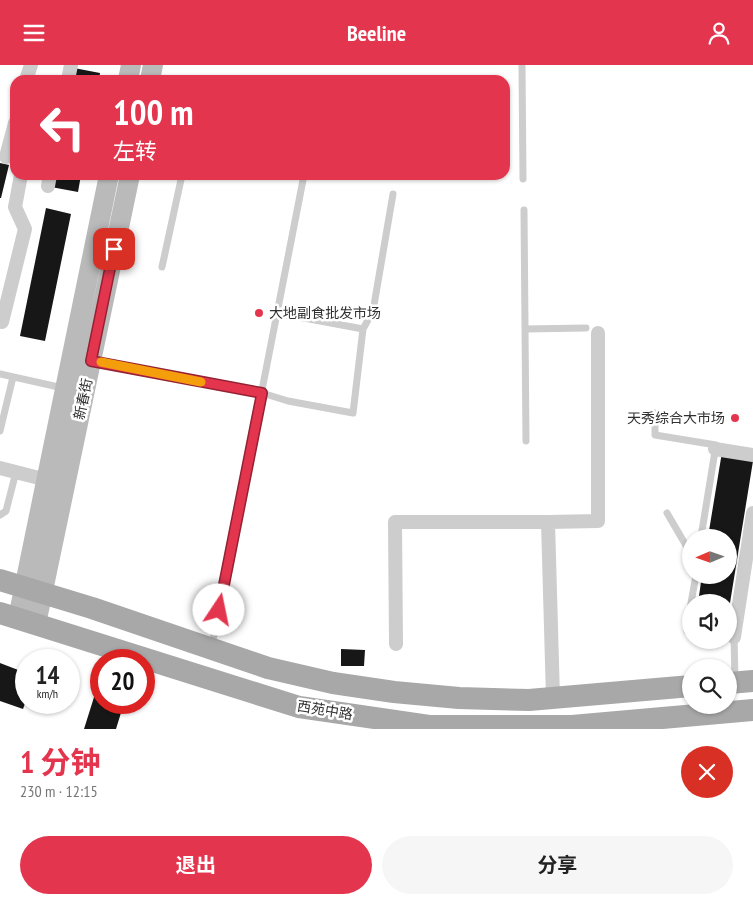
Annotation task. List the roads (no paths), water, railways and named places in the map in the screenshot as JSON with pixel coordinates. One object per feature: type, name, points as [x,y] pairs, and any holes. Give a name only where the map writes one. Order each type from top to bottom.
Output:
[{"type":"main road","name":"新春街","points":[[34,590],[48,480],[108,180]]},
{"type":"main road","name":"新春街","points":[[18,618],[34,590],[91,361],[129,180]]},
{"type":"main road","name":"西苑中路","points":[[0,580],[268,668],[333,683],[394,692],[459,698],[528,700],[682,687]]},
{"type":"main road","name":"西苑中路","points":[[18,618],[299,707],[429,725],[572,726],[753,710]]},
{"type":"street","points":[[7,158],[10,145]]},
{"type":"street","points":[[2,323],[26,229],[15,207],[20,180]]},
{"type":"street","points":[[396,644],[395,522],[598,521],[592,330]]},
{"type":"street","points":[[715,449],[753,455]]},
{"type":"street","points":[[0,468],[48,480]]},
{"type":"street","points":[[737,603],[753,513]]},
{"type":"street","points":[[548,522],[553,698]]},
{"type":"lane","points":[[522,65],[523,179]]},
{"type":"lane","points":[[162,267],[181,180]]},
{"type":"lane","points":[[212,649],[303,180]]},
{"type":"lane","points":[[91,361],[262,393],[288,401],[353,413],[363,329],[373,311],[393,195]]},
{"type":"lane","points":[[524,210],[526,441]]},
{"type":"lane","points":[[277,313],[363,329]]},
{"type":"lane","points":[[525,329],[592,330]]},
{"type":"lane","points":[[0,374],[66,389]]},
{"type":"lane","points":[[0,431],[12,377]]},
{"type":"lane","points":[[655,413],[655,435],[716,445],[703,529]]},
{"type":"lane","points":[[0,515],[6,511],[16,472]]},
{"type":"lane","points":[[667,513],[682,539]]},
{"type":"lane","points":[[733,649],[739,682]]},
{"type":"place","name":"大地副食批发市场","points":[[259,313]]},
{"type":"place","name":"天秀综合大市场","points":[[735,418]]}]
